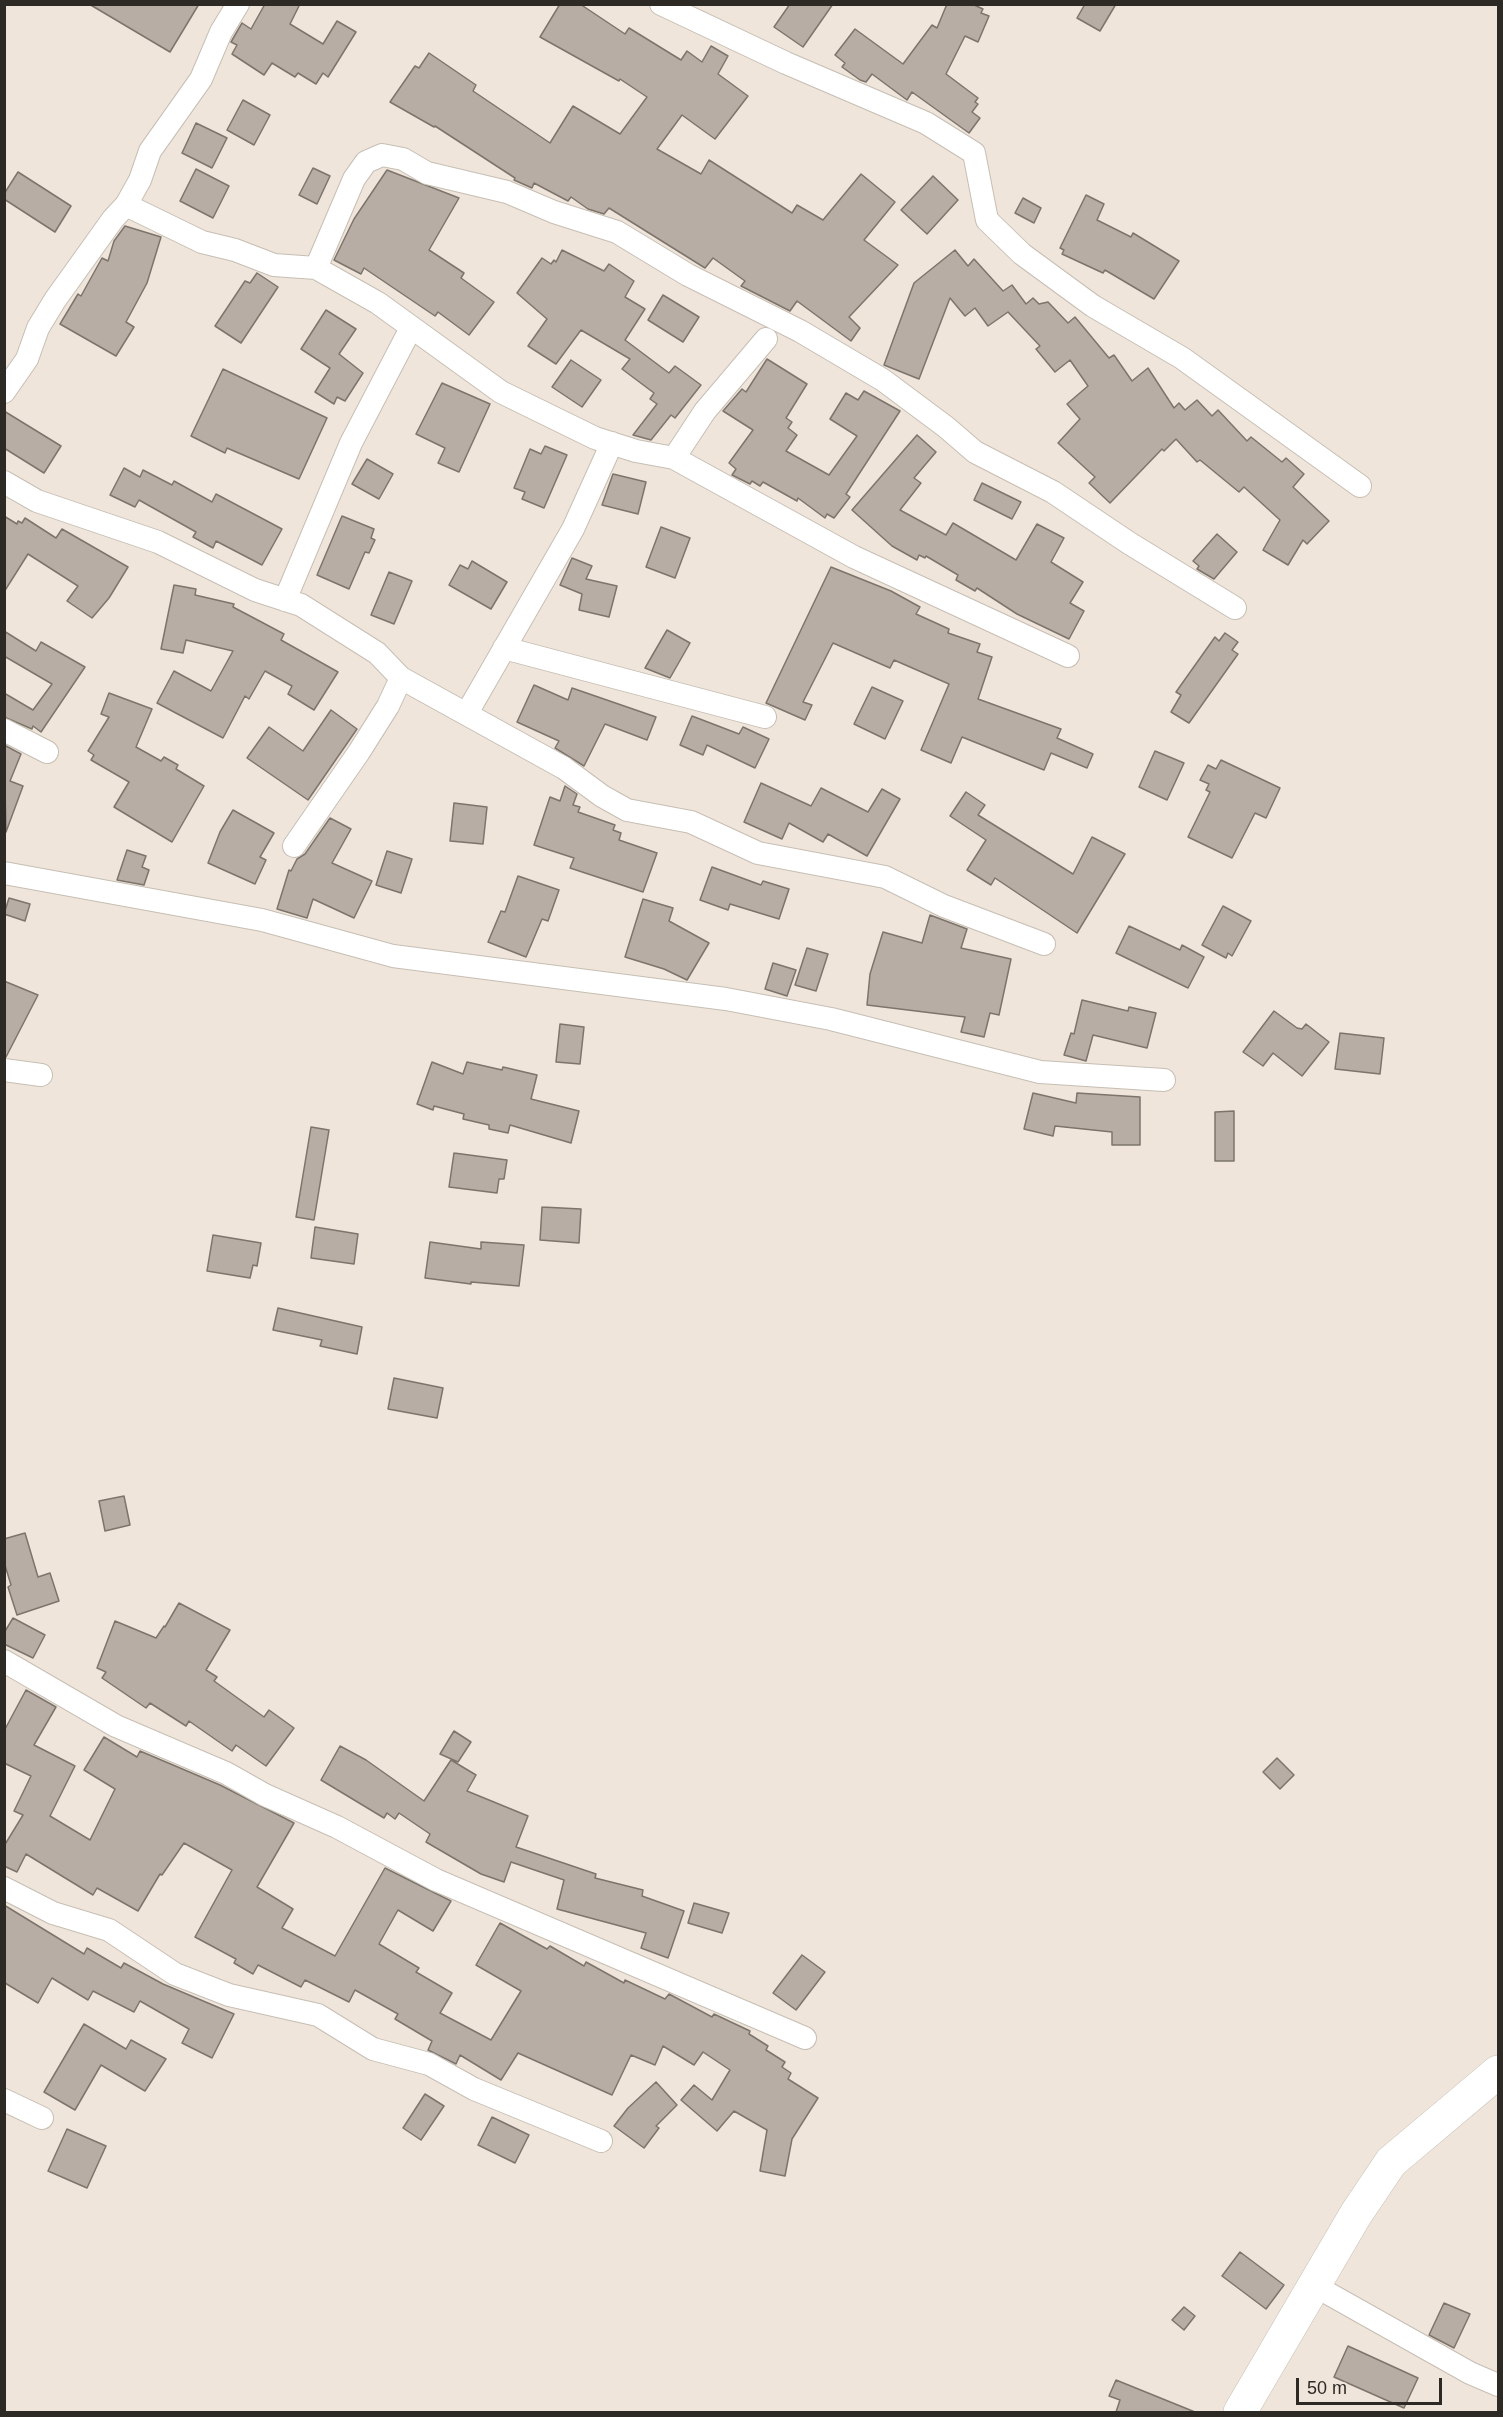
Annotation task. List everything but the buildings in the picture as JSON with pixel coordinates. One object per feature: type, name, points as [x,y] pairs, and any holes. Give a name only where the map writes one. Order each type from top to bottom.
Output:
[{"type":"street","points":[[4,392],[27,359],[38,328],[55,300],[112,219],[126,205],[140,180],[150,151],[201,79],[221,32],[238,4]]},
{"type":"street","points":[[660,4],[786,63],[926,123],[974,153],[987,220],[1022,254],[1093,306],[1182,358],[1360,486]]},
{"type":"street","points":[[316,268],[354,179],[366,162],[382,155],[403,159],[427,174],[507,192],[554,212],[617,231],[688,275],[800,331],[883,380],[975,452],[1053,492],[1129,543],[1235,608]]},
{"type":"street","points":[[126,205],[202,243],[235,250],[274,265],[316,268],[378,303],[501,392],[612,443],[636,451],[674,458],[854,557],[1068,656]]},
{"type":"street","points":[[285,600],[351,443],[411,328]]},
{"type":"street","points":[[674,458],[705,411],[766,339]]},
{"type":"street","points":[[466,713],[573,529],[612,443]]},
{"type":"street","points":[[4,482],[37,501],[158,542],[255,590],[301,605],[377,653],[402,678],[564,768],[602,796],[627,810],[691,822],[758,853],[885,877],[944,906],[1044,944]]},
{"type":"street","points":[[504,648],[765,717]]},
{"type":"street","points":[[294,846],[365,742],[402,678]]},
{"type":"street","points":[[4,730],[47,752]]},
{"type":"street","points":[[4,873],[262,920],[393,956],[715,997],[831,1019],[1041,1072],[1164,1080]]},
{"type":"street","points":[[4,1070],[41,1075]]},
{"type":"street","points":[[4,1661],[116,1726],[226,1773],[265,1795],[337,1827],[436,1880],[805,2038]]},
{"type":"street","points":[[4,1888],[53,1913],[109,1930],[175,1974],[229,1995],[318,2015],[372,2049],[429,2064],[474,2089],[602,2141]]},
{"type":"street","points":[[1240,2412],[1356,2214],[1391,2162],[1498,2072]]},
{"type":"street","points":[[4,2100],[42,2118]]},
{"type":"street","points":[[1314,2286],[1470,2373],[1498,2385]]}]
